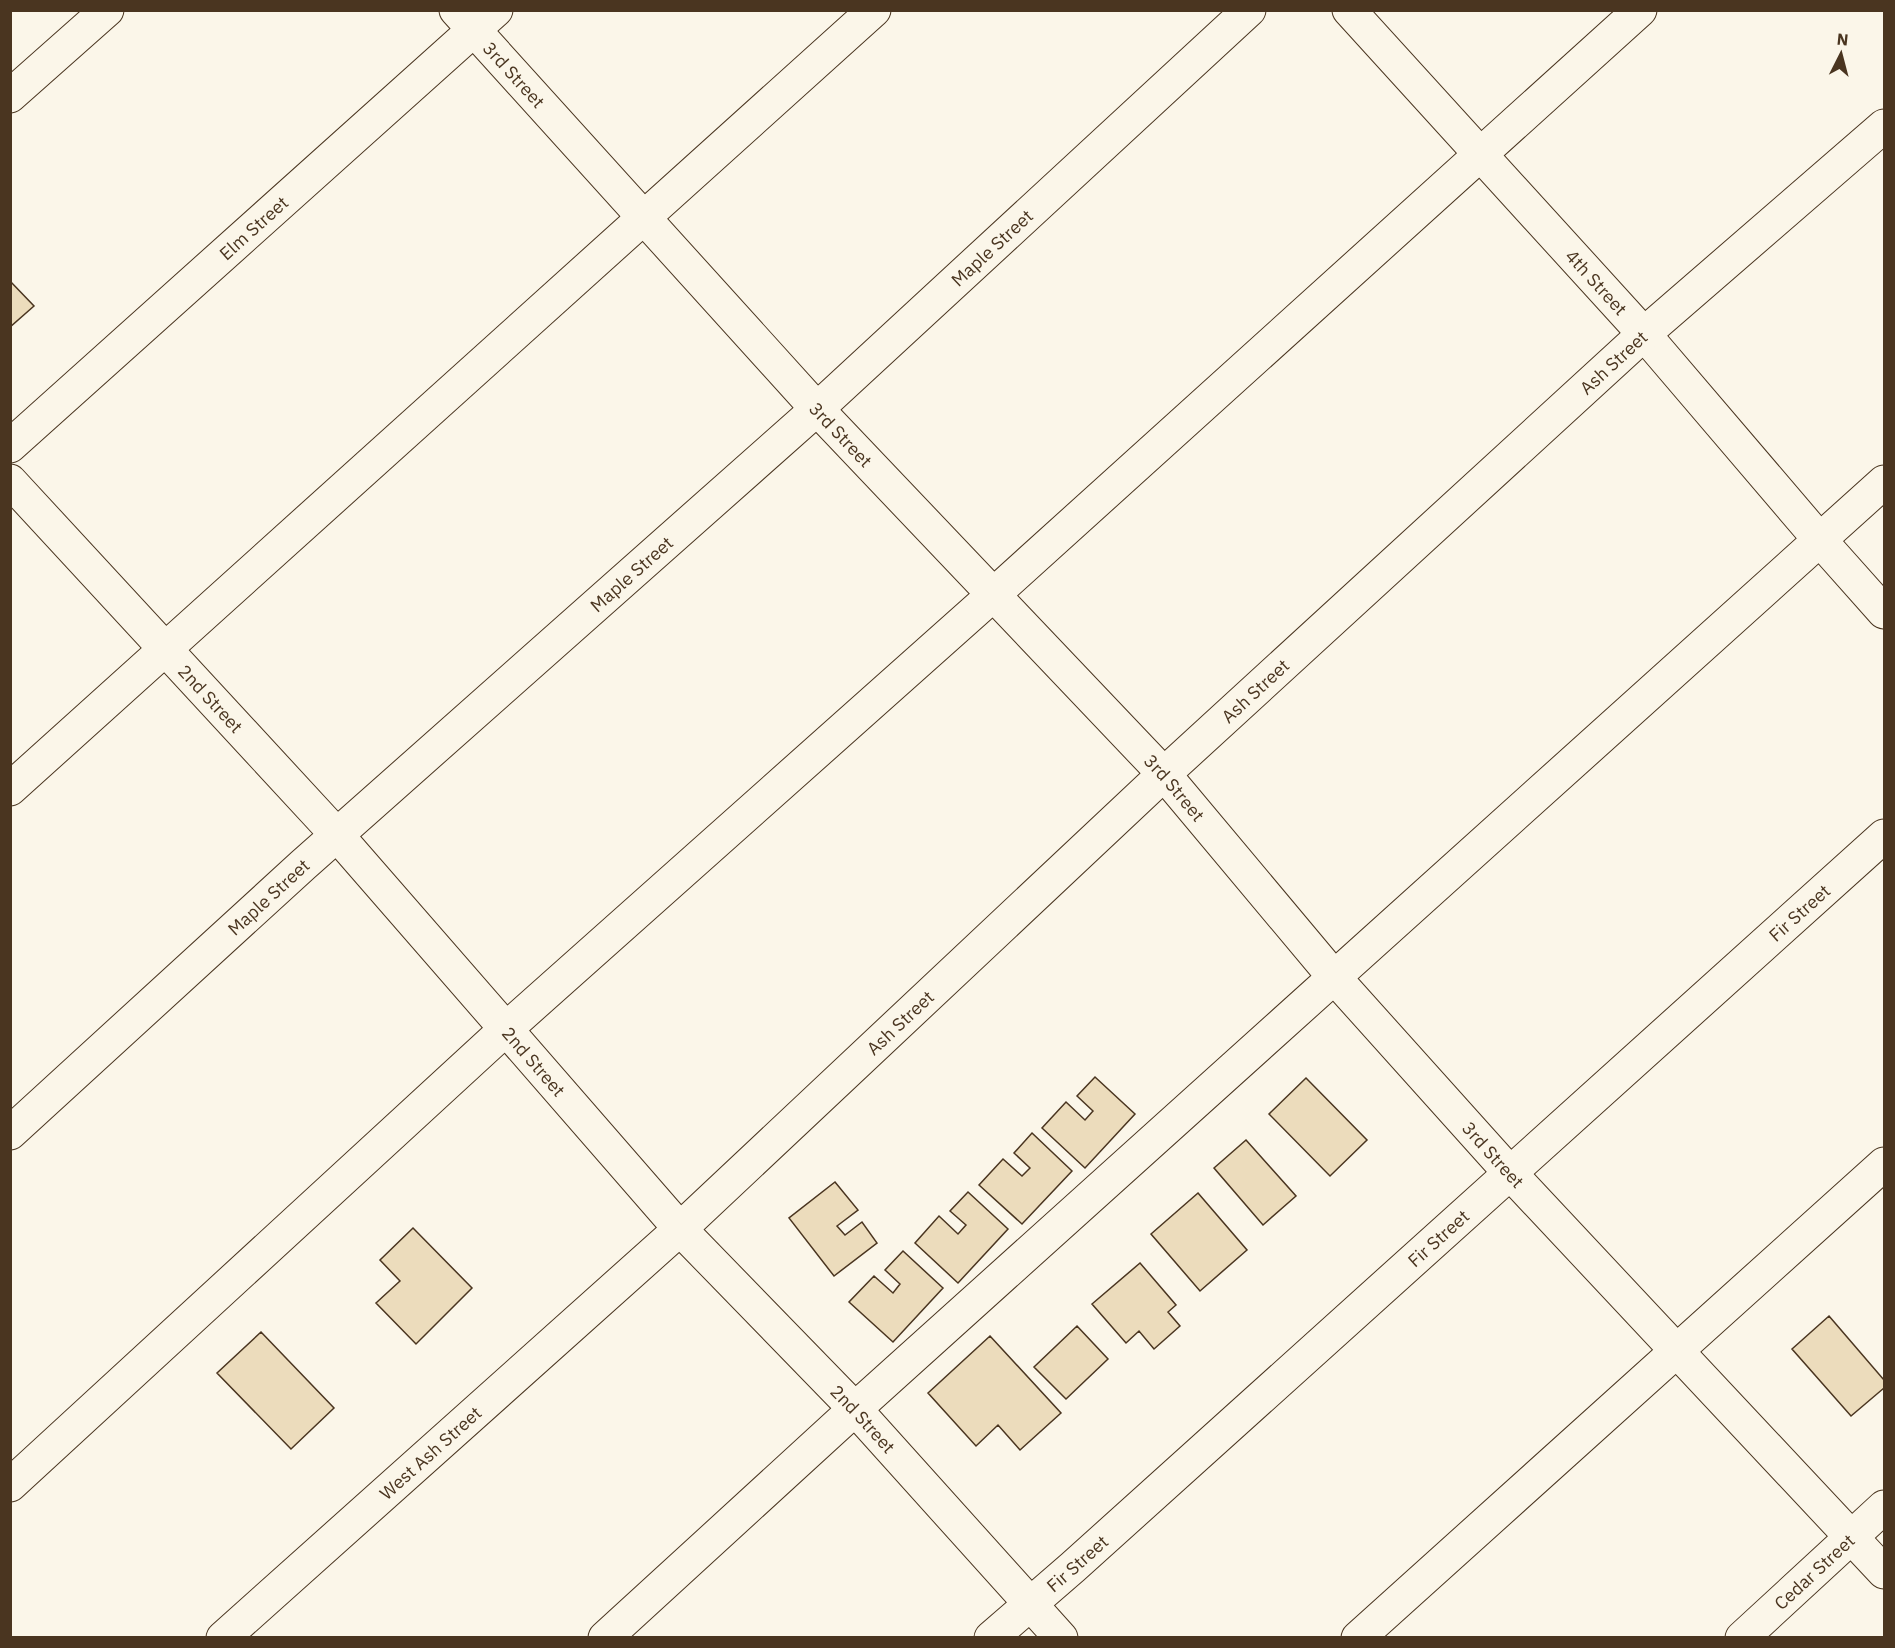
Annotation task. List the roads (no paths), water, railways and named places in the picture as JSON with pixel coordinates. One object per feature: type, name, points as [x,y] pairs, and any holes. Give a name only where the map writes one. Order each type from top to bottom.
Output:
[{"type":"street","points":[[10,96],[107,10]]},
{"type":"street","points":[[10,789],[874,10]]},
{"type":"street","name":"Maple Street","points":[[10,1133],[337,835],[817,409],[1249,10]]},
{"type":"street","name":"4th Street","points":[[1349,10],[1644,334],[1884,612]]},
{"type":"street","points":[[10,1485],[506,1029],[993,594],[1640,10]]},
{"type":"street","name":"3rd Street","points":[[475,17],[643,217],[817,409],[1164,774],[1334,977],[1510,1173],[1884,1572]]},
{"type":"street","name":"Elm Street","points":[[10,446],[475,17]]},
{"type":"street","name":"Ash Street","points":[[636,1267],[680,1229],[1164,774],[1644,334],[1884,126]]},
{"type":"street","name":"2nd Street","points":[[10,481],[337,835],[680,1229],[855,1409],[1061,1638]]},
{"type":"street","points":[[605,1638],[855,1409],[1884,482]]},
{"type":"street","name":"Fir Street","points":[[991,1638],[1031,1605],[1884,836]]},
{"type":"street","points":[[1358,1638],[1884,1164]]},
{"type":"street","name":"West Ash Street","points":[[223,1638],[636,1267]]},
{"type":"street","name":"Cedar Street","points":[[1742,1638],[1884,1507]]}]
